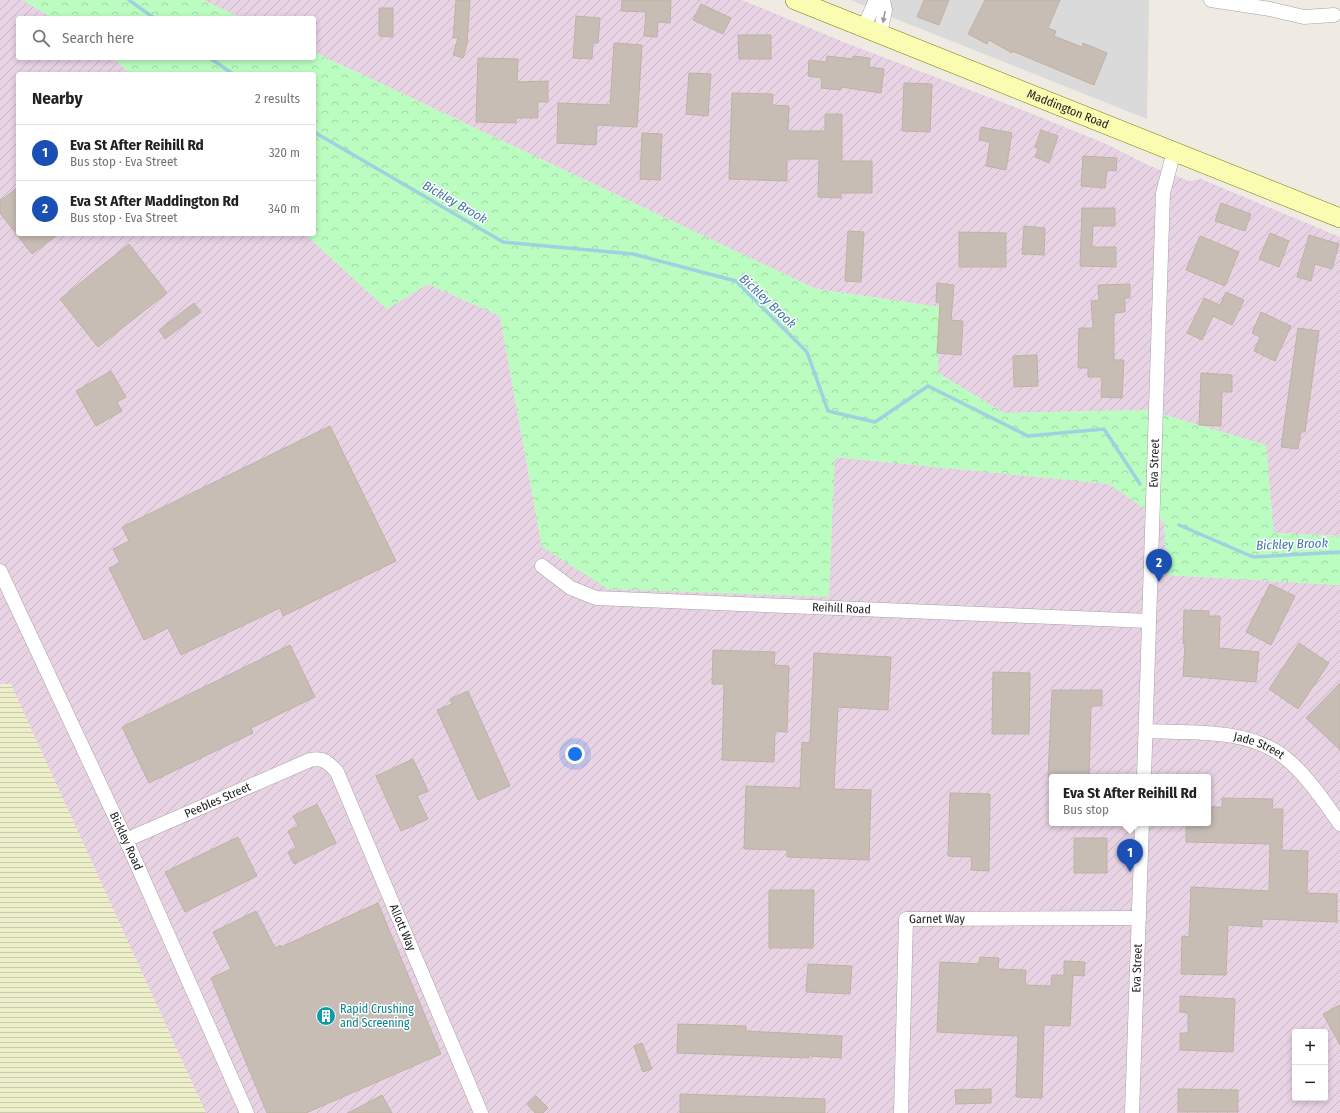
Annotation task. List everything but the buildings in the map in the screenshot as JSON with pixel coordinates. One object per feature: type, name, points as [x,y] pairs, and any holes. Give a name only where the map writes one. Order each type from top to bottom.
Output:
[{"type":"main road","name":"Maddington Road","points":[[795,0],[1340,218]]},
{"type":"street","points":[[872,30],[876,0]]},
{"type":"street","points":[[872,30],[885,10],[884,0]]},
{"type":"street","points":[[1211,0],[1270,9],[1304,17],[1334,15]]},
{"type":"street","name":"Eva Street","points":[[1144,774],[1163,193],[1174,151]]},
{"type":"street","name":"Reihill Road","points":[[542,566],[571,588],[596,598],[1149,621]]},
{"type":"street","name":"Bickley Road","points":[[0,571],[126,840],[247,1113]]},
{"type":"street","name":"Jade Street","points":[[1146,731],[1210,734],[1260,743],[1283,756],[1305,777],[1340,824]]},
{"type":"street","name":"Allott Way","points":[[310,760],[319,758],[328,761],[337,772],[481,1113]]},
{"type":"street","name":"Peebles Street","points":[[126,840],[310,760]]},
{"type":"street","name":"Eva Street","points":[[1132,1113],[1142,826]]},
{"type":"street","name":"Garnet Way","points":[[900,1113],[906,919],[1138,918]]},
{"type":"shaded area","points":[[0,0],[23,0],[49,16],[16,16],[16,60],[115,60],[129,72],[16,72],[16,236],[307,236],[387,309],[428,284],[500,316],[542,547],[828,597],[834,457],[1109,484],[1164,522],[1168,575],[1340,585],[1340,1113],[0,1113]]},
{"type":"shaded area","points":[[203,0],[742,0],[851,45],[1025,111],[1104,143],[1150,166],[1189,181],[1201,179],[1340,237],[1340,536],[1274,533],[1149,410],[1004,413],[937,373],[940,307],[816,289],[316,53],[316,16],[237,16]]},
{"type":"shaded area","points":[[851,0],[1149,0],[1147,119],[906,23]]},
{"type":"green space","points":[[23,0],[203,0],[237,16],[49,16]]},
{"type":"green space","points":[[316,53],[816,289],[940,307],[938,373],[1004,413],[1149,410],[1266,445],[1274,533],[1340,536],[1340,585],[1167,575],[1164,522],[1109,484],[835,457],[829,597],[608,589],[542,547],[500,316],[428,284],[387,309],[307,236],[316,236],[316,72],[129,72],[115,60],[316,60]]},
{"type":"green space","points":[[0,684],[11,684],[206,1113],[0,1113]]},
{"type":"waterway","name":"Bickley Brook","points":[[129,0],[151,16]]},
{"type":"waterway","name":"Bickley Brook","points":[[213,60],[230,72]]},
{"type":"waterway","name":"Bickley Brook","points":[[316,133],[503,242],[633,254],[736,281],[807,352],[828,411],[875,422],[928,386],[1028,436],[1104,429],[1140,484]]},
{"type":"waterway","name":"Bickley Brook","points":[[1179,525],[1253,557],[1340,552]]},
{"type":"place","name":"Eva St After Maddington Rd","points":[[1159,582]]},
{"type":"place","name":"Eva St After Reihill Rd","points":[[1130,872]]},
{"type":"place","name":"Rapid Crushing and Screening","points":[[326,1016]]}]
